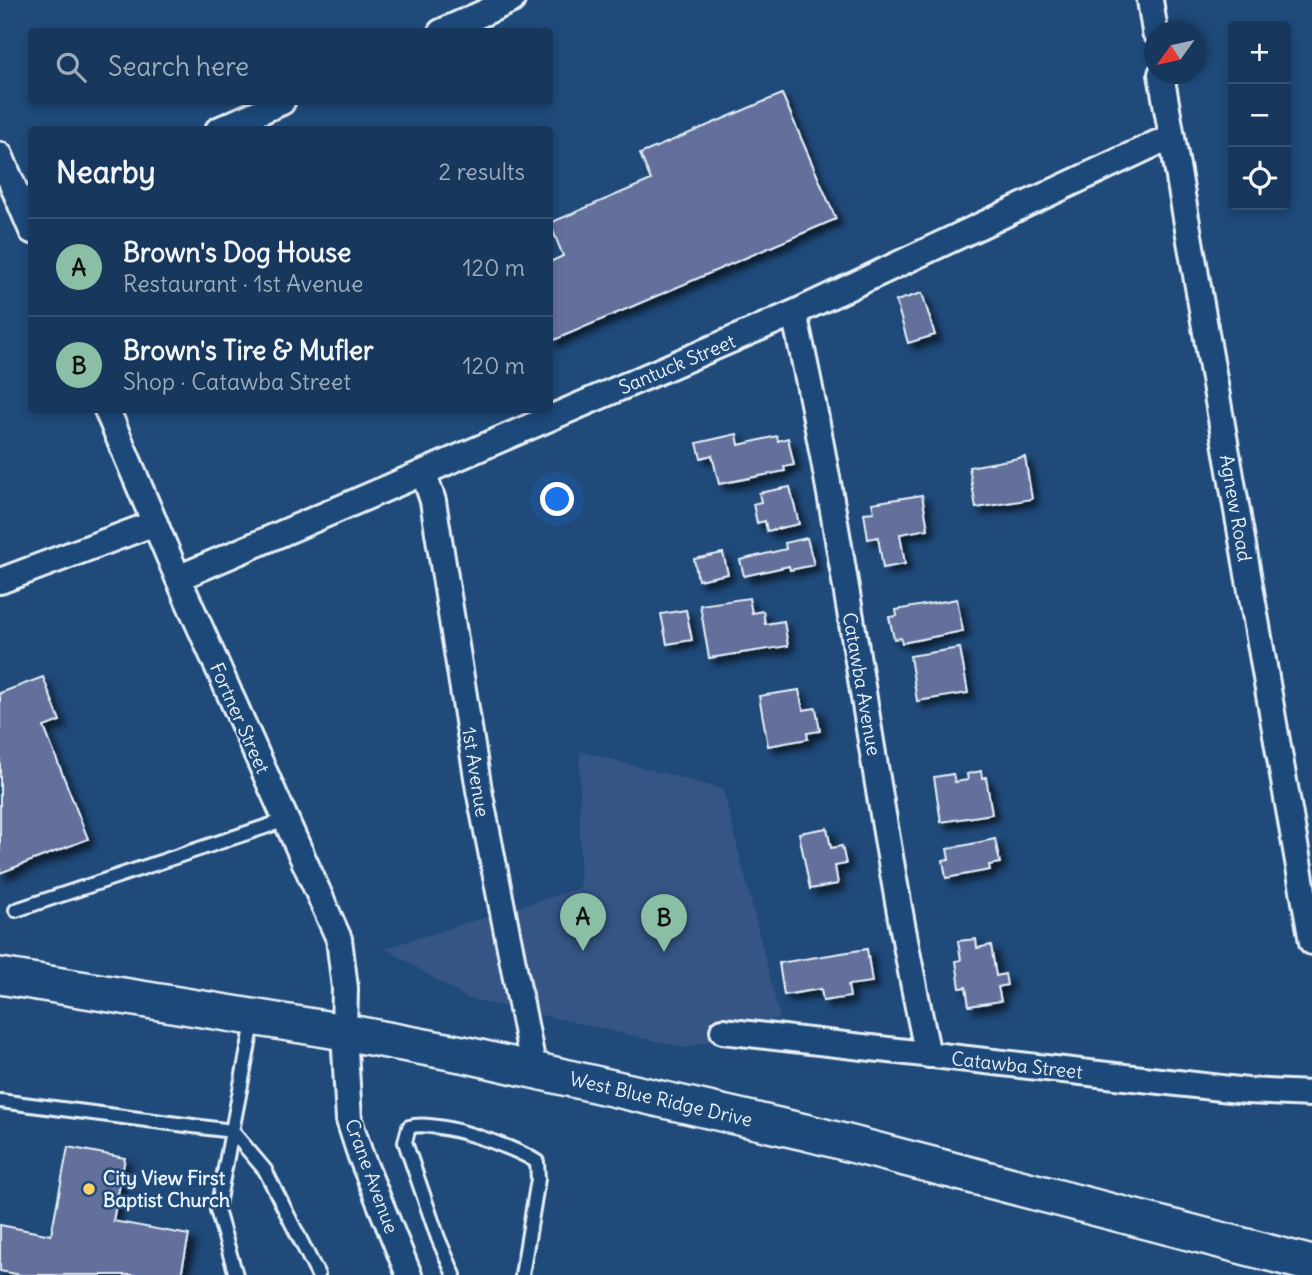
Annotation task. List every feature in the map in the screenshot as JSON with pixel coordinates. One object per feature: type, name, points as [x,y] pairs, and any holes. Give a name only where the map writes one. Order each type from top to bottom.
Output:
[{"type":"main road","name":"West Blue Ridge Drive","points":[[0,976],[344,1032],[467,1055],[809,1133],[1312,1264]]},
{"type":"street","points":[[450,28],[512,0]]},
{"type":"street","points":[[1150,0],[1153,21]]},
{"type":"street","name":"Agnew Road","points":[[1163,84],[1312,942]]},
{"type":"street","points":[[227,126],[275,105]]},
{"type":"street","name":"Santuck Street","points":[[178,578],[794,313],[1157,143],[1172,143]]},
{"type":"street","points":[[0,155],[28,216]]},
{"type":"street","name":"Catawba Avenue","points":[[794,313],[806,365],[851,616],[910,972],[929,1055]]},
{"type":"street","name":"Fortner Street","points":[[108,413],[178,578],[339,939],[345,988],[344,1032]]},
{"type":"street","name":"1st Avenue","points":[[424,474],[433,501],[492,861],[534,1070]]},
{"type":"street","points":[[0,581],[155,523]]},
{"type":"street","name":"Catawba Street","points":[[723,1031],[1247,1091],[1312,1094]]},
{"type":"street","name":"Crane Avenue","points":[[344,1032],[349,1119],[360,1154],[409,1275]]},
{"type":"lane","points":[[16,910],[286,820]]},
{"type":"lane","points":[[236,1275],[217,1209],[254,1017]]},
{"type":"lane","points":[[0,1101],[232,1131],[265,1170],[318,1275]]},
{"type":"lane","points":[[454,1275],[438,1238],[405,1142],[409,1128],[415,1125],[443,1128],[487,1139],[537,1162],[538,1180],[522,1275]]},
{"type":"shaded area","points":[[580,751],[723,789],[780,1018],[687,1048],[466,998],[385,948],[580,888]]},
{"type":"building","points":[[782,94],[836,219],[553,341],[553,261],[563,256],[553,231],[553,222],[651,180],[640,154]]},
{"type":"building","points":[[922,293],[935,335],[908,343],[896,301]]},
{"type":"building","points":[[737,434],[739,445],[777,436],[778,441],[788,438],[794,465],[784,467],[785,471],[719,484],[712,455],[701,458],[697,443]]},
{"type":"building","points":[[1025,457],[1032,499],[976,508],[969,467]]},
{"type":"building","points":[[790,487],[799,524],[767,531],[765,521],[757,523],[753,504],[761,502],[759,493]]},
{"type":"building","points":[[922,495],[928,529],[900,534],[905,564],[883,568],[878,537],[868,539],[864,513],[874,512],[872,503]]},
{"type":"building","points":[[807,538],[814,565],[790,570],[789,566],[744,576],[740,560],[786,549],[785,543]]},
{"type":"building","points":[[723,553],[728,574],[698,580],[694,559]]},
{"type":"building","points":[[749,598],[752,613],[763,611],[765,624],[784,621],[788,646],[709,658],[700,605]]},
{"type":"building","points":[[957,599],[963,631],[902,643],[901,638],[894,639],[889,617],[897,616],[896,610]]},
{"type":"building","points":[[686,610],[692,640],[667,644],[661,614]]},
{"type":"building","points":[[960,648],[968,693],[917,701],[910,656]]},
{"type":"building","points":[[43,677],[60,721],[44,727],[88,839],[0,873],[0,693]]},
{"type":"building","points":[[799,690],[803,710],[816,708],[820,731],[807,733],[808,739],[768,746],[759,696]]},
{"type":"building","points":[[981,771],[982,778],[986,777],[992,814],[941,822],[934,777],[953,774],[955,782],[968,780],[967,774]]},
{"type":"building","points":[[827,828],[831,848],[842,846],[846,864],[835,866],[838,884],[810,889],[799,833]]},
{"type":"building","points":[[995,839],[1000,863],[989,865],[990,870],[946,878],[943,860],[949,859],[947,849]]},
{"type":"building","points":[[976,939],[977,948],[991,945],[996,976],[1005,974],[1007,985],[998,987],[1001,1001],[969,1006],[966,987],[960,988],[956,961],[961,960],[958,941]]},
{"type":"building","points":[[867,949],[872,982],[848,985],[850,997],[823,1001],[821,989],[784,995],[779,963]]},
{"type":"building","name":"City View First Baptist Church","points":[[68,1147],[125,1158],[113,1221],[189,1235],[181,1275],[21,1275],[0,1271],[0,1225],[51,1235]]},
{"type":"place","name":"Brown's Dog House","points":[[583,951]]},
{"type":"place","name":"Brown's Tire & Mufler","points":[[664,952]]},
{"type":"place","name":"City View First Baptist Church","points":[[89,1189]]}]
